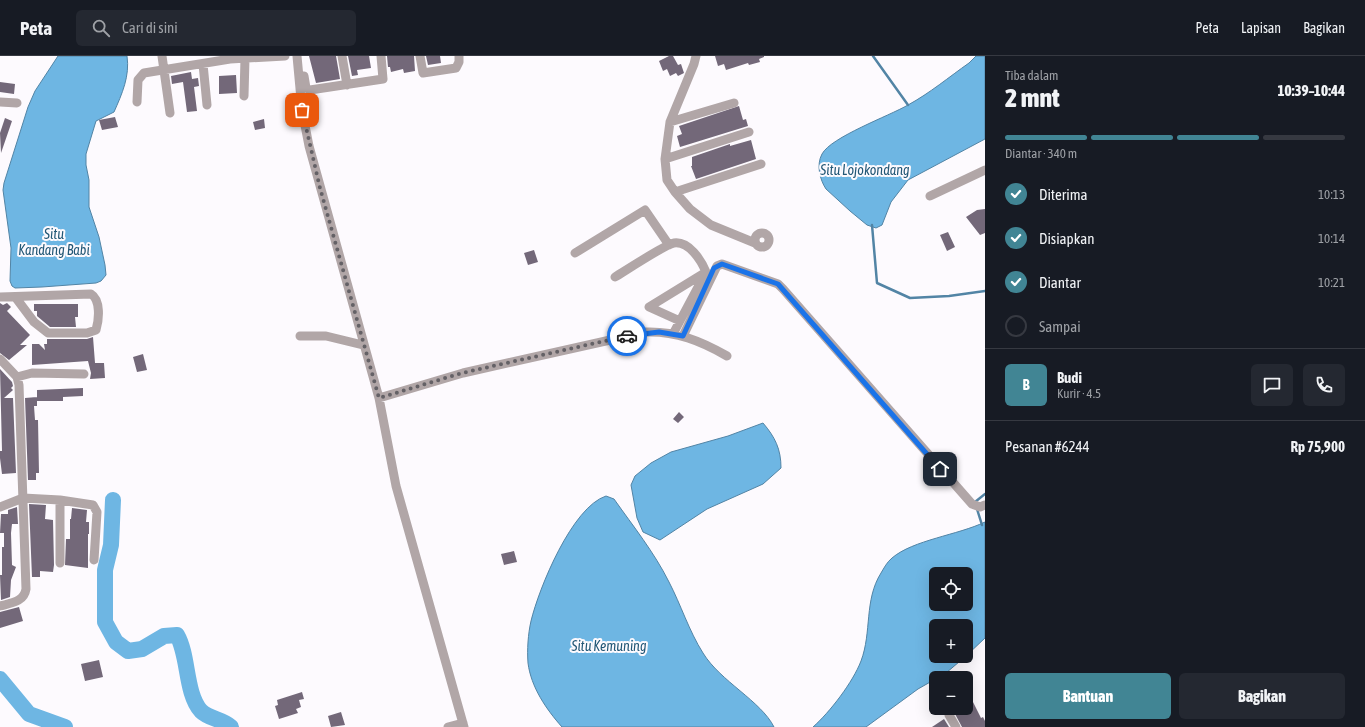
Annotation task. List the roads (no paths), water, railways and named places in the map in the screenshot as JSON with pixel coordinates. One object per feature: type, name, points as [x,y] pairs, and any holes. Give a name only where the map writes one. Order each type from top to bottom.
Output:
[{"type":"street","points":[[162,56],[170,113]]},
{"type":"street","points":[[137,102],[138,80],[144,73],[245,58],[285,56]]},
{"type":"street","points":[[297,56],[302,110],[309,146],[363,345],[379,398],[396,486],[463,725],[448,727]]},
{"type":"street","points":[[302,56],[307,90],[383,79],[381,56]]},
{"type":"street","points":[[342,56],[347,85]]},
{"type":"street","points":[[420,56],[423,73],[456,68],[460,62],[459,56]]},
{"type":"street","points":[[696,56],[670,122],[665,159],[666,176],[675,192],[690,209],[711,225],[755,243]]},
{"type":"street","points":[[244,96],[245,58]]},
{"type":"street","points":[[203,64],[208,105]]},
{"type":"street","points":[[0,102],[17,103]]},
{"type":"street","points":[[670,122],[734,102]]},
{"type":"street","points":[[665,159],[750,132]]},
{"type":"street","points":[[675,192],[761,164]]},
{"type":"street","points":[[930,196],[985,170]]},
{"type":"street","points":[[575,253],[645,210],[669,245]]},
{"type":"street","points":[[615,277],[673,243],[685,245],[698,257],[706,272]]},
{"type":"street","points":[[683,336],[717,266],[722,264],[778,284],[972,504],[980,507],[985,505]]},
{"type":"street","points":[[680,322],[649,307],[706,272]]},
{"type":"street","points":[[674,334],[706,272]]},
{"type":"street","points":[[0,297],[16,298],[91,294],[96,299],[97,305],[96,330],[88,333],[48,334],[34,322],[16,298]]},
{"type":"street","points":[[379,398],[462,373],[646,332],[683,336],[700,342],[727,356]]},
{"type":"street","points":[[300,336],[326,336],[363,345]]},
{"type":"street","points":[[0,360],[16,377],[19,385],[25,594],[20,600],[0,606]]},
{"type":"street","points":[[16,377],[32,374],[84,374]]},
{"type":"street","points":[[0,507],[23,498],[89,503],[95,507],[97,512],[94,560]]},
{"type":"street","points":[[60,500],[60,563]]},
{"type":"street","points":[[950,715],[956,727]]},
{"type":"water","name":"Situ Kandang Babi","points":[[58,56],[127,56],[128,63],[125,85],[120,98],[114,112],[96,121],[86,154],[86,165],[89,180],[89,207],[99,237],[106,275],[101,281],[96,283],[15,288],[12,286],[10,281],[11,248],[3,190],[4,183],[28,107],[35,91]]},
{"type":"water","name":"Situ Lojokondang","points":[[976,56],[985,56],[985,139],[908,180],[891,202],[882,225],[876,228],[867,225],[826,189],[822,181],[819,168],[822,154],[828,147],[848,134],[899,110],[924,95],[969,63]]},
{"type":"water","points":[[763,423],[771,433],[778,449],[781,468],[763,484],[707,509],[660,540],[643,532],[637,518],[631,485],[635,476],[651,463],[671,452],[728,436]]},
{"type":"water","name":"Situ Kemuning","points":[[606,496],[614,499],[657,560],[669,582],[693,636],[710,663],[719,673],[760,708],[774,727],[562,727],[550,713],[532,681],[528,663],[529,631],[531,621],[541,589],[549,570],[569,532],[593,503]]},
{"type":"water","points":[[985,522],[985,638],[973,649],[973,619],[929,619],[929,663],[958,663],[948,671],[929,671],[929,683],[866,727],[813,727],[827,713],[840,696],[853,678],[861,661],[866,639],[872,594],[881,573],[889,561],[901,552],[924,542],[962,531]]},
{"type":"waterway","points":[[873,56],[908,105]]},
{"type":"waterway","points":[[872,225],[877,283],[910,298],[949,296],[985,291]]},
{"type":"waterway","points":[[975,502],[985,494]]},
{"type":"waterway","points":[[113,500],[111,545],[105,570],[105,622],[116,642],[128,651],[142,649],[164,636],[177,635],[184,653],[192,694],[196,703],[204,714],[224,722],[231,727]]},
{"type":"waterway","points":[[977,509],[982,525]]},
{"type":"waterway","points":[[0,679],[29,714],[65,727]]}]
